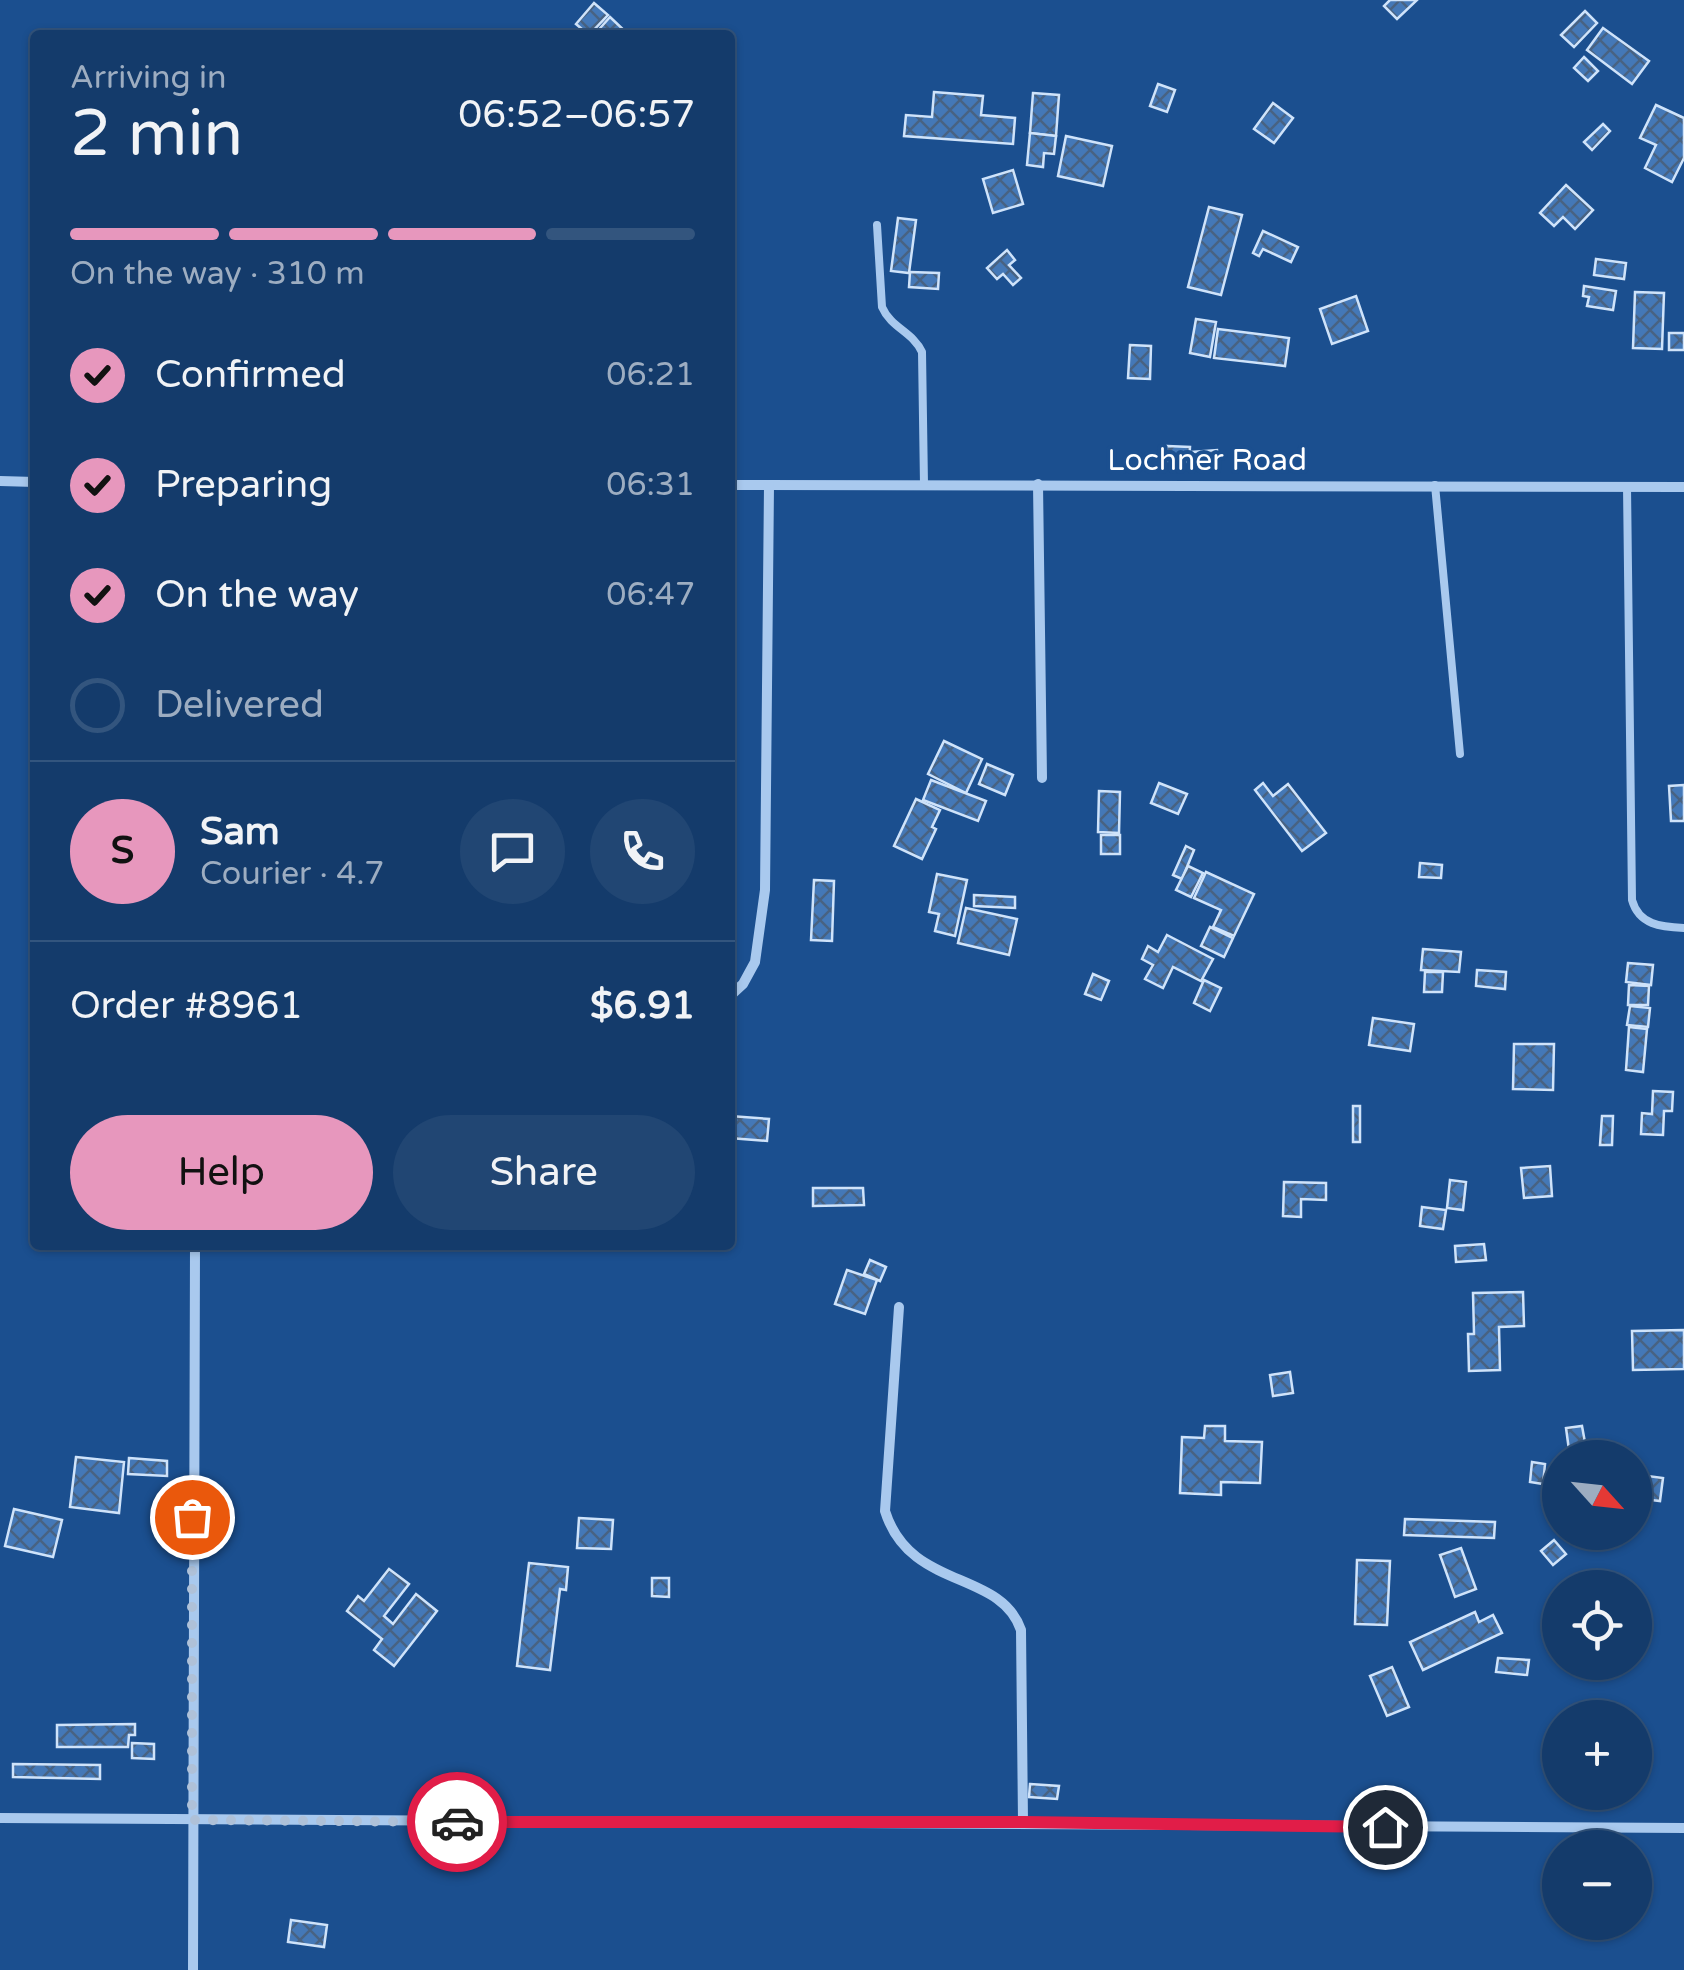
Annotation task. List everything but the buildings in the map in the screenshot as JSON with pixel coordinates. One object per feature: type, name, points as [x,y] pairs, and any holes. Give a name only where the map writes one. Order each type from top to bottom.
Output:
[{"type":"street","points":[[0,482],[30,482]]},
{"type":"street","name":"Lochner Road","points":[[735,484],[1684,487]]},
{"type":"street","points":[[735,992],[744,984],[755,962],[765,890],[765,634],[770,484]]},
{"type":"street","points":[[1038,484],[1042,778]]},
{"type":"street","points":[[193,1970],[195,1250]]},
{"type":"street","points":[[899,1308],[885,1512],[914,1558],[992,1596],[1016,1616],[1021,1630],[1024,1822]]},
{"type":"street","points":[[0,1818],[1684,1828]]},
{"type":"lane","points":[[877,225],[882,307],[887,320],[918,343],[922,352],[924,484]]},
{"type":"lane","points":[[1435,486],[1460,754]]},
{"type":"lane","points":[[1627,486],[1632,900],[1638,913],[1655,926],[1684,928]]},
{"type":"way so far","points":[[192,1517],[192,1820],[457,1822]]},
{"type":"route","points":[[457,1822],[1227,1823],[1385,1827]]}]
